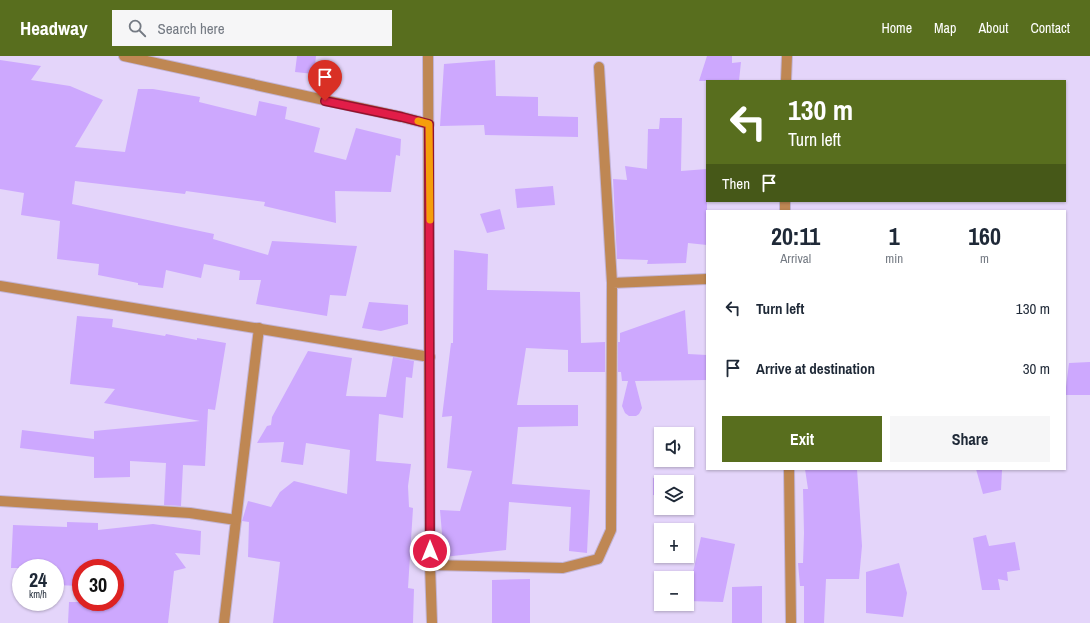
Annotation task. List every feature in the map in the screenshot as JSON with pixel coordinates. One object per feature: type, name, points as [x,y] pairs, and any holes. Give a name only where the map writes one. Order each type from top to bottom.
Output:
[{"type":"street","points":[[124,56],[154,60],[429,124]]},
{"type":"street","points":[[428,56],[430,566],[432,623]]},
{"type":"street","points":[[786,80],[787,56]]},
{"type":"street","points":[[430,566],[563,568],[598,559],[611,530],[612,283],[599,67]]},
{"type":"street","points":[[612,283],[706,280]]},
{"type":"street","points":[[0,286],[430,357]]},
{"type":"street","points":[[224,623],[259,328]]},
{"type":"street","points":[[789,470],[790,623]]},
{"type":"street","points":[[0,501],[183,512],[236,520]]},
{"type":"building","points":[[297,56],[316,56],[314,74],[295,72]]},
{"type":"building","points":[[707,56],[732,56],[732,63],[741,62],[739,80],[699,81]]},
{"type":"building","points":[[0,60],[41,66],[31,80],[70,86],[103,100],[75,147],[125,152],[138,89],[153,89],[200,97],[199,102],[256,116],[259,101],[287,107],[285,119],[320,128],[314,152],[346,160],[356,128],[401,139],[400,156],[396,155],[391,192],[335,191],[336,223],[264,206],[265,202],[186,191],[185,194],[75,181],[72,204],[214,234],[213,239],[268,255],[272,241],[357,246],[346,296],[330,295],[327,316],[256,304],[261,280],[239,280],[240,271],[204,264],[201,278],[166,270],[163,288],[138,285],[138,283],[98,275],[99,264],[57,259],[60,221],[21,215],[24,193],[0,189]]},
{"type":"building","points":[[495,60],[496,96],[538,97],[538,116],[578,117],[578,137],[485,135],[484,125],[440,126],[444,64]]},
{"type":"building","points":[[660,118],[682,118],[681,171],[706,169],[706,245],[688,243],[686,263],[647,264],[648,260],[617,259],[613,179],[627,180],[625,166],[647,169],[648,129],[659,129]]},
{"type":"building","points":[[553,186],[555,205],[517,208],[515,189]]},
{"type":"building","points":[[500,209],[505,229],[487,233],[480,214]]},
{"type":"building","points":[[454,250],[488,254],[487,290],[580,292],[581,343],[605,342],[605,372],[568,372],[568,350],[526,348],[517,405],[578,405],[578,426],[518,427],[512,484],[590,490],[587,553],[569,551],[571,507],[509,502],[506,550],[444,557],[440,510],[460,511],[472,471],[447,468],[452,416],[442,417],[451,343],[453,343]]},
{"type":"building","points":[[369,302],[408,305],[408,324],[381,331],[362,328]]},
{"type":"building","points":[[685,310],[688,354],[706,355],[706,380],[635,381],[642,408],[636,416],[629,416],[625,413],[622,406],[628,381],[622,381],[621,372],[618,372],[618,342],[620,342],[620,333]]},
{"type":"building","points":[[77,316],[113,319],[112,327],[165,336],[166,334],[197,340],[197,338],[226,343],[215,410],[208,409],[205,466],[183,465],[181,506],[164,505],[166,463],[130,461],[130,477],[94,478],[94,457],[20,448],[22,430],[94,439],[94,431],[200,421],[104,403],[115,389],[70,384]]},
{"type":"building","points":[[308,351],[352,358],[346,396],[386,397],[393,357],[414,361],[412,378],[406,377],[403,418],[379,414],[376,461],[411,464],[408,486],[409,507],[413,508],[408,588],[414,589],[413,623],[273,623],[280,562],[248,557],[249,522],[242,521],[248,501],[271,507],[280,492],[294,481],[347,494],[350,450],[306,443],[303,465],[281,462],[284,442],[257,443],[267,426],[271,425],[272,417]]},
{"type":"building","points":[[1090,362],[1090,395],[1066,395],[1069,363]]},
{"type":"building","points":[[805,470],[857,470],[862,546],[859,579],[826,579],[824,623],[804,623],[804,586],[800,586],[798,563],[803,563],[803,489],[808,489]]},
{"type":"building","points":[[976,470],[1002,470],[1001,490],[983,494]]},
{"type":"building","points":[[653,478],[654,478],[654,495]]},
{"type":"building","points":[[67,522],[98,523],[98,530],[153,524],[201,531],[200,555],[175,553],[186,568],[174,571],[168,623],[68,623],[69,602],[72,602],[72,611],[124,611],[124,559],[72,559],[72,586],[64,585],[64,559],[12,559],[11,568],[13,525],[67,527]]},
{"type":"building","points":[[986,535],[989,546],[1015,542],[1020,570],[1007,572],[1008,581],[998,579],[1000,590],[982,590],[973,538]]},
{"type":"building","points":[[701,537],[735,544],[723,602],[694,601],[693,571]]},
{"type":"building","points":[[899,563],[907,593],[903,617],[866,613],[866,572]]},
{"type":"building","points":[[530,579],[530,623],[492,623],[492,580]]},
{"type":"building","points":[[762,586],[762,623],[732,623],[732,587]]},
{"type":"slow traffic","points":[[418,121],[429,124],[430,220]]},
{"type":"route","points":[[325,101],[429,124],[430,551]]}]
